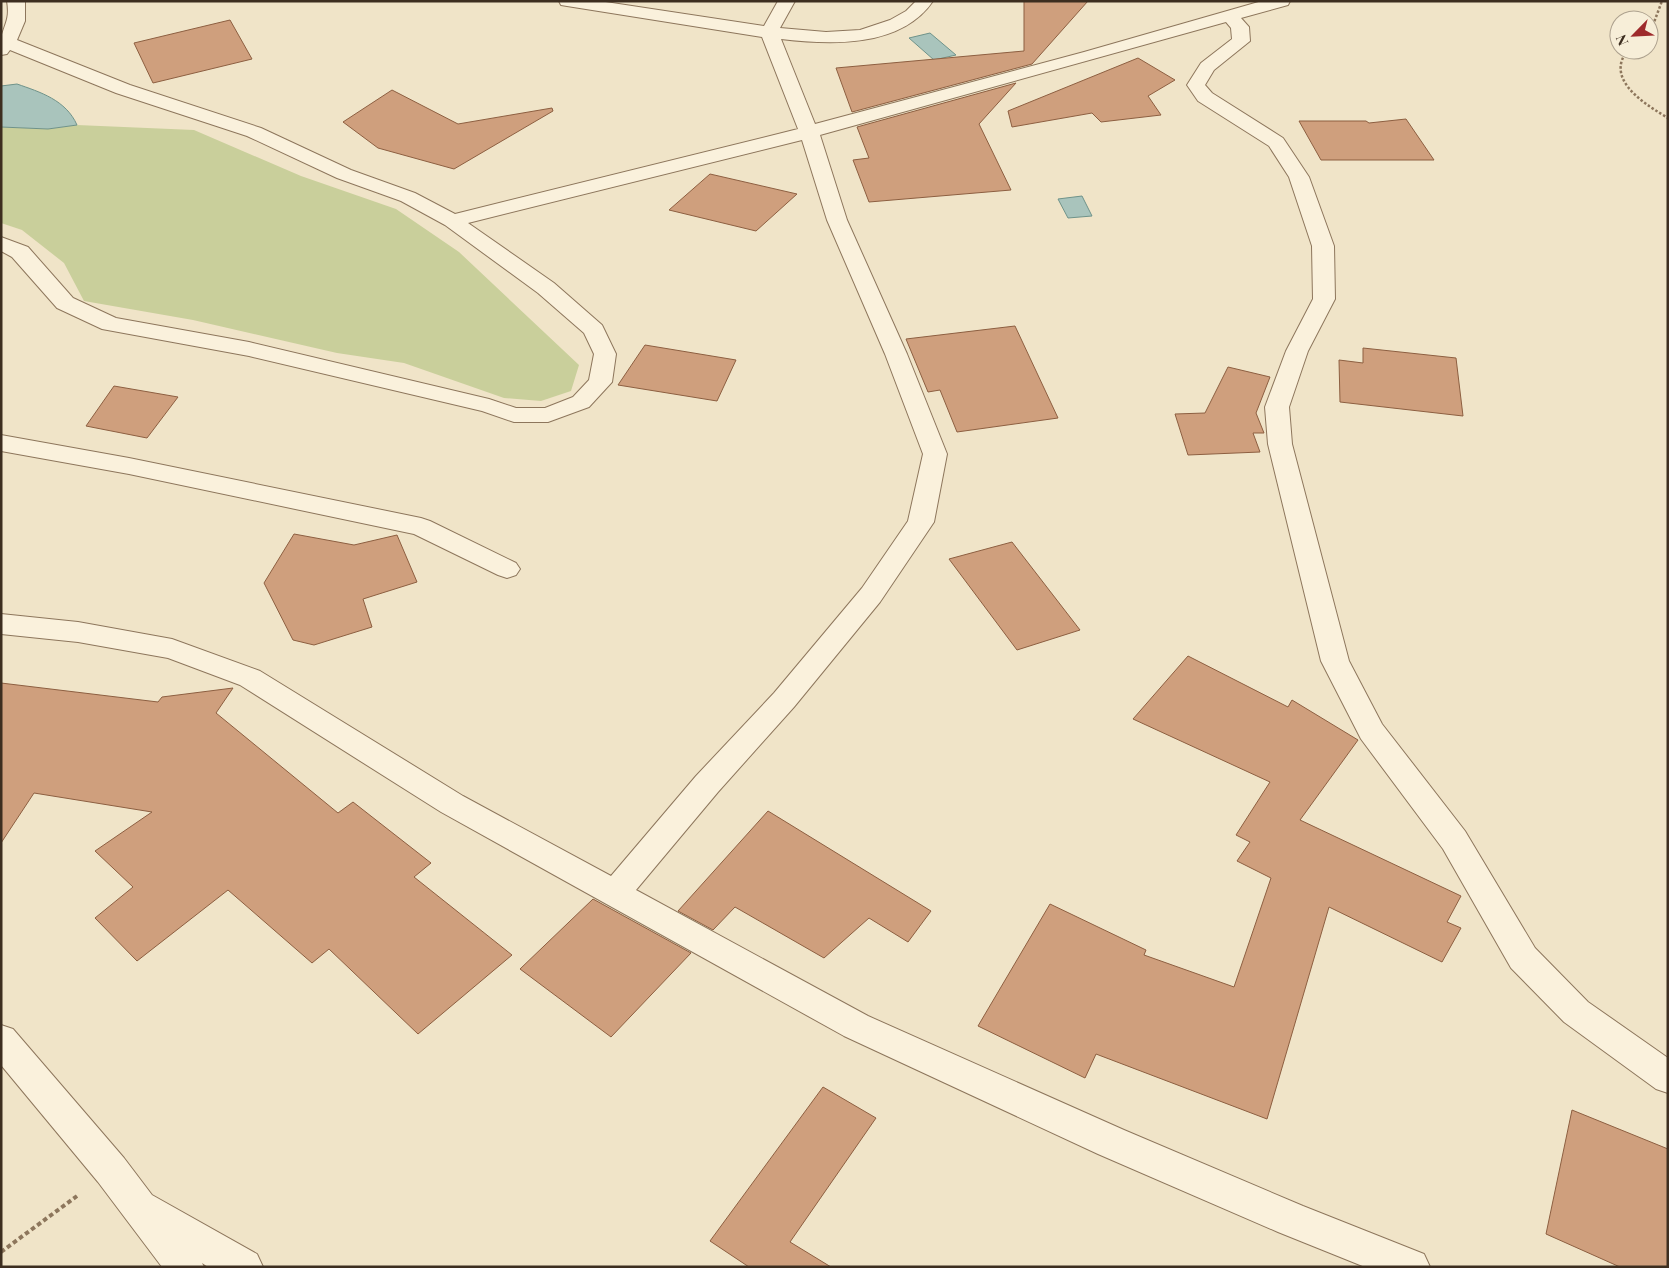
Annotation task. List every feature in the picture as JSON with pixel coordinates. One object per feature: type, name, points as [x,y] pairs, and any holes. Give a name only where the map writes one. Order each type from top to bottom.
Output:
[{"type":"street","points":[[1,244],[20,252],[65,303],[110,324],[249,349],[489,406],[514,415],[548,415],[581,402],[600,382],[605,354],[594,330],[546,288],[452,221],[408,197],[344,174],[254,132],[123,89],[5,47],[19,16],[16,1]]},
{"type":"street","points":[[567,1],[769,32],[826,36],[859,35],[894,26],[919,9],[925,1]]},
{"type":"street","points":[[769,32],[787,1]]},
{"type":"street","points":[[452,221],[809,132],[1282,1]]},
{"type":"street","points":[[1230,16],[1240,27],[1241,41],[1207,67],[1196,85],[1205,97],[1276,142],[1299,177],[1323,246],[1324,299],[1297,351],[1277,407],[1280,444],[1335,661],[1371,731],[1454,840],[1523,958],[1576,1012],[1668,1078]]},
{"type":"street","points":[[615,893],[707,784],[784,700],[871,595],[921,522],[935,454],[896,354],[837,220],[809,132],[769,32]]},
{"type":"street","points":[[1,443],[129,466],[421,526],[507,569]]},
{"type":"street","points":[[1,624],[78,632],[172,649],[250,678],[452,804],[856,1026],[1110,1142],[1291,1219],[1411,1267]]},
{"type":"street","points":[[1,1040],[112,1170],[185,1267]]},
{"type":"street","points":[[139,1205],[244,1267]]},
{"type":"path","points":[[1622,60],[1623,81],[1642,102],[1668,118]]},
{"type":"path","points":[[1,1252],[112,1170]]},
{"type":"green space","points":[[77,125],[194,130],[301,176],[396,209],[459,252],[579,365],[571,391],[541,401],[504,398],[404,363],[337,353],[193,320],[84,301],[64,263],[22,230],[1,223],[1,127],[48,129]]},
{"type":"water","points":[[930,33],[956,55],[934,60],[909,38]]},
{"type":"water","points":[[17,84],[52,98],[66,109],[77,125],[48,129],[1,127],[1,86]]},
{"type":"water","points":[[1082,196],[1092,216],[1068,218],[1058,199]]},
{"type":"building","points":[[1024,1],[1088,1],[1032,64],[852,112],[836,68],[1024,51]]},
{"type":"building","points":[[230,20],[252,59],[153,83],[134,43]]},
{"type":"building","points":[[1138,58],[1175,80],[1148,96],[1161,115],[1101,122],[1092,113],[1012,127],[1008,111]]},
{"type":"building","points":[[1016,83],[979,124],[1011,190],[869,202],[853,160],[869,158],[857,127]]},
{"type":"building","points":[[392,90],[458,124],[552,108],[553,111],[454,169],[378,148],[343,122]]},
{"type":"building","points":[[1406,119],[1434,160],[1321,160],[1299,121],[1366,121],[1369,123]]},
{"type":"building","points":[[710,174],[797,194],[756,231],[669,210]]},
{"type":"building","points":[[1015,326],[1058,418],[957,432],[940,390],[928,392],[906,339]]},
{"type":"building","points":[[645,345],[736,360],[717,401],[618,385]]},
{"type":"building","points":[[1363,348],[1456,358],[1463,416],[1340,402],[1339,360],[1363,363]]},
{"type":"building","points":[[1228,367],[1270,377],[1256,413],[1264,433],[1253,433],[1260,452],[1188,455],[1175,414],[1205,413]]},
{"type":"building","points":[[114,386],[178,397],[147,438],[86,426]]},
{"type":"building","points":[[294,534],[354,545],[397,535],[417,582],[363,599],[372,627],[314,645],[293,640],[264,583]]},
{"type":"building","points":[[1012,542],[1080,630],[1017,650],[949,559]]},
{"type":"building","points":[[1188,656],[1288,707],[1292,700],[1358,740],[1300,820],[1461,896],[1447,922],[1461,928],[1442,962],[1329,907],[1267,1119],[1096,1054],[1085,1078],[978,1026],[1050,904],[1146,950],[1144,955],[1234,987],[1271,878],[1237,861],[1250,842],[1236,835],[1270,782],[1133,719]]},
{"type":"building","points":[[1,683],[158,702],[162,697],[233,688],[216,713],[338,813],[353,802],[431,863],[414,877],[512,955],[418,1034],[329,949],[312,963],[228,890],[137,961],[95,918],[133,887],[95,851],[152,812],[34,793],[1,843]]},
{"type":"building","points":[[768,811],[931,911],[908,942],[869,918],[824,958],[735,907],[713,930],[678,911]]},
{"type":"building","points":[[593,899],[691,953],[611,1037],[520,969]]},
{"type":"building","points":[[823,1087],[876,1118],[790,1242],[831,1267],[749,1267],[710,1241]]},
{"type":"building","points":[[1572,1110],[1668,1149],[1668,1267],[1620,1267],[1546,1234]]}]
